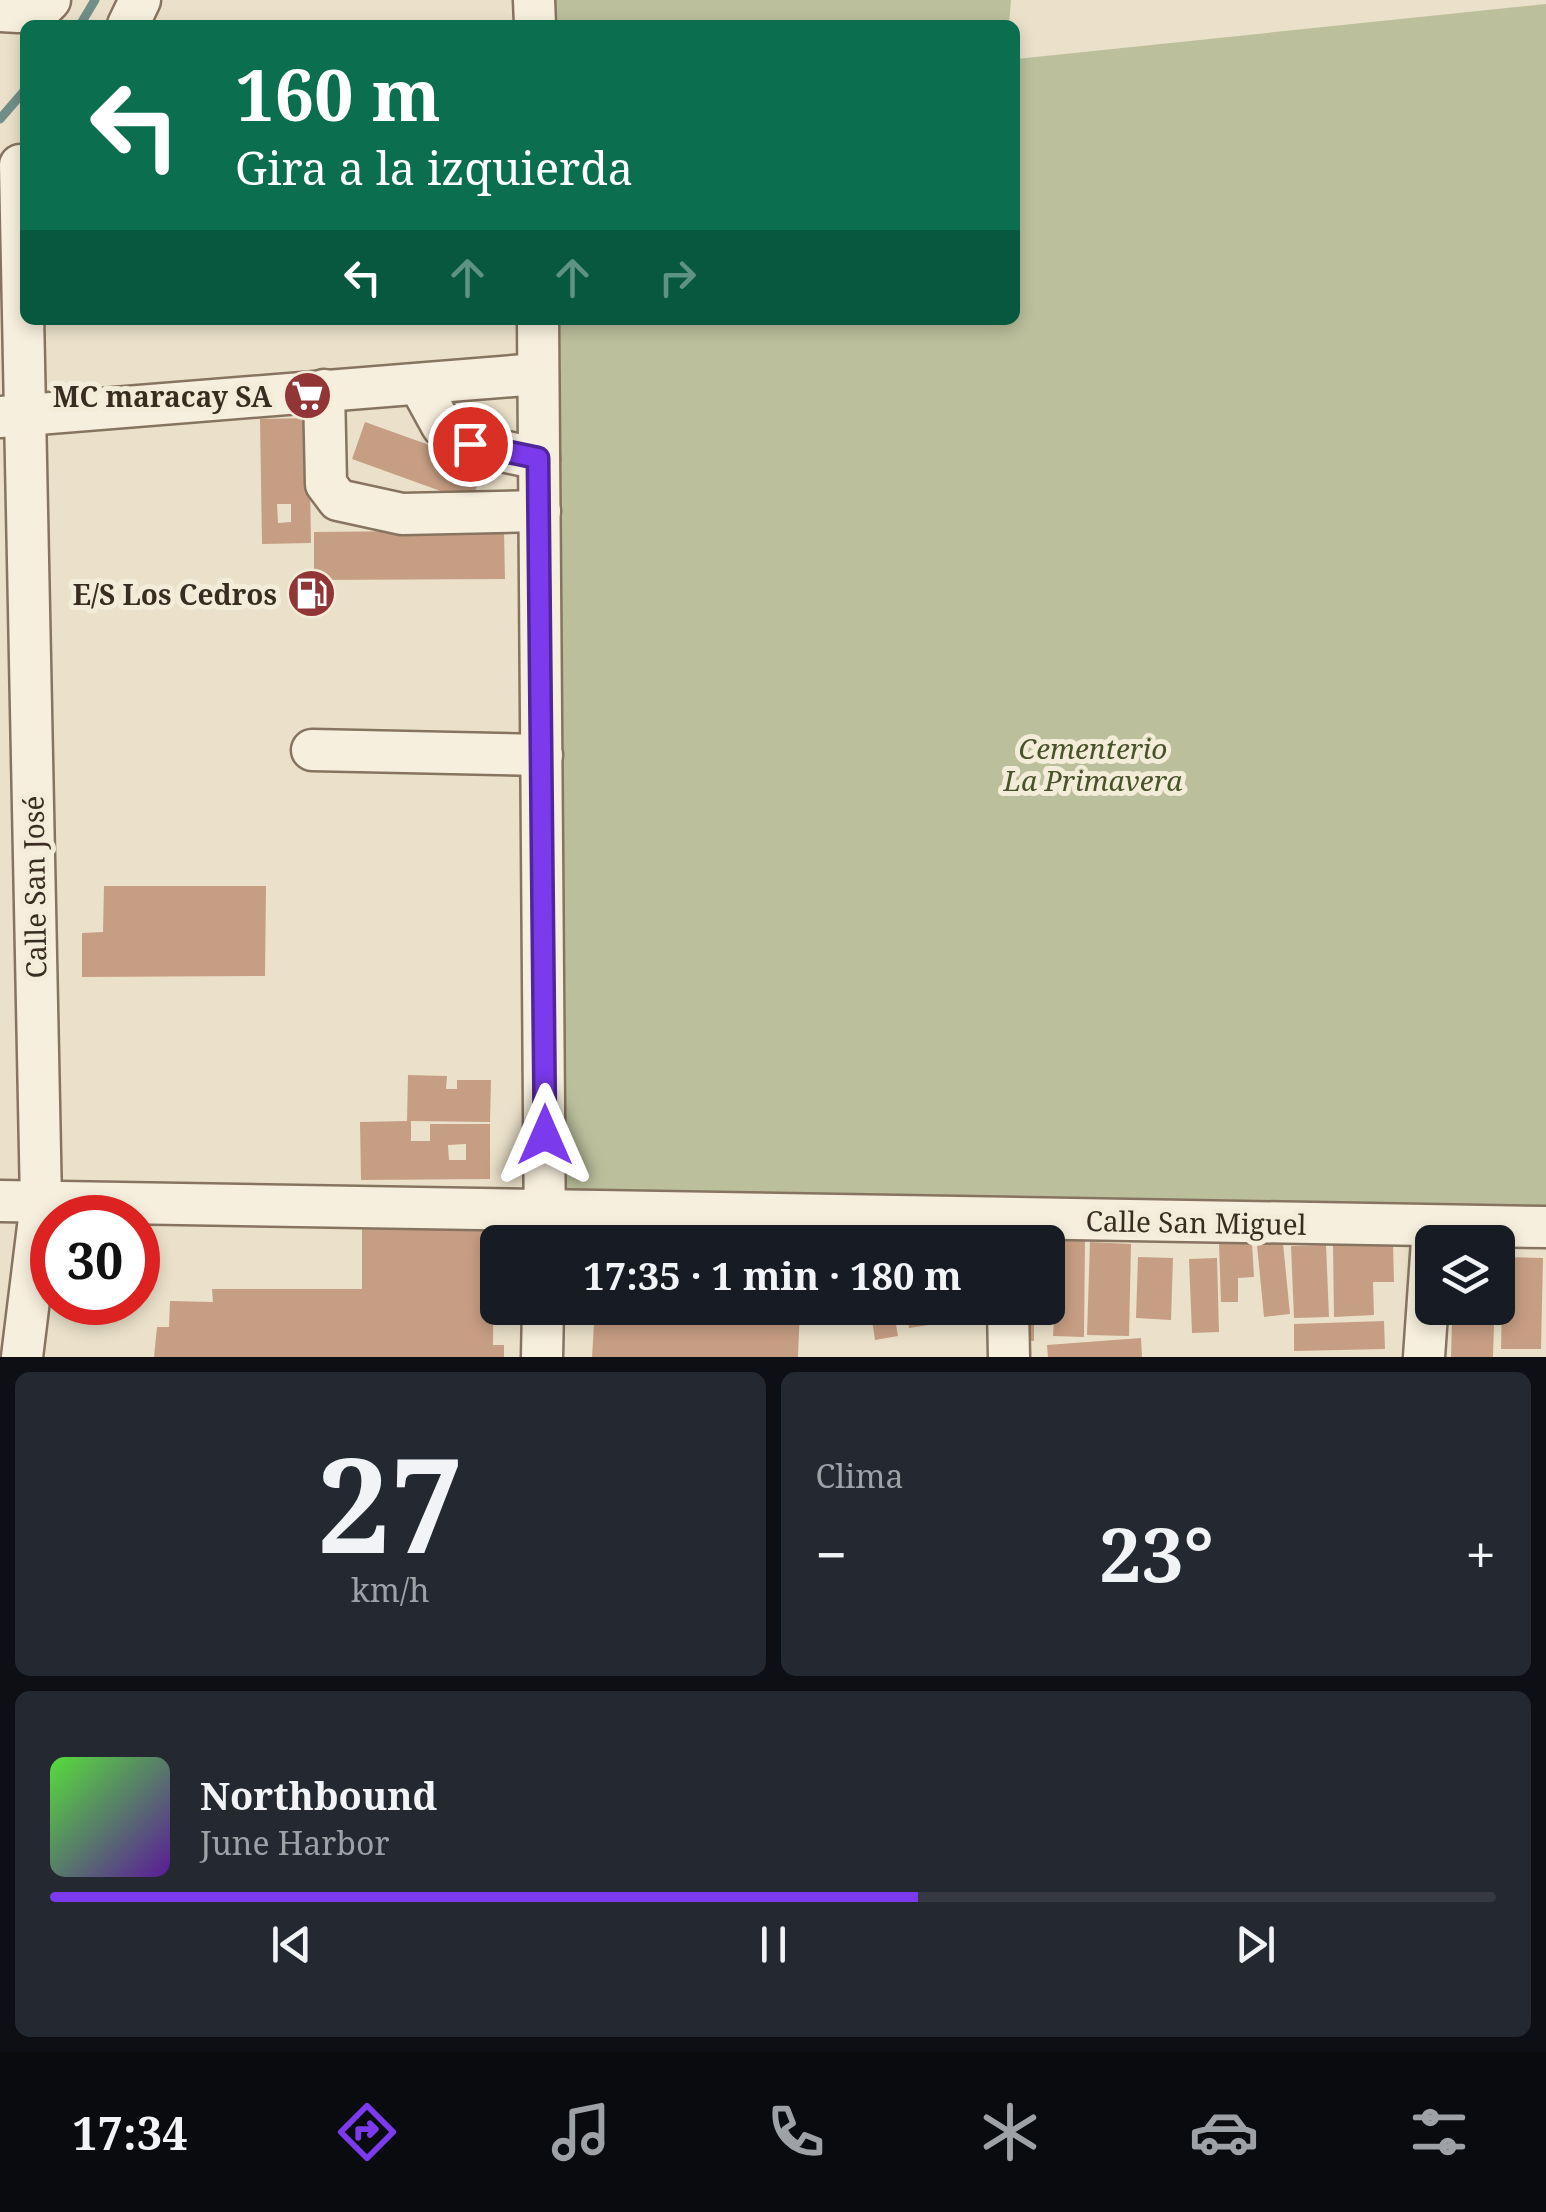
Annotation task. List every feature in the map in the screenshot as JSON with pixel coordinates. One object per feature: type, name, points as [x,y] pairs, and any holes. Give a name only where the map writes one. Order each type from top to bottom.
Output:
[{"type":"street","points":[[0,11],[42,8],[50,0]]},
{"type":"street","name":"Calle San José","points":[[15,169],[12,416],[41,1195]]},
{"type":"street","points":[[538,325],[545,1225]]},
{"type":"street","points":[[12,416],[538,374]]},
{"type":"street","points":[[419,384],[442,426],[470,444],[538,458]]},
{"type":"street","points":[[324,390],[326,484],[338,500],[402,514],[540,511]]},
{"type":"street","points":[[312,750],[542,755]]},
{"type":"street","name":"Calle San Miguel","points":[[0,1201],[30,1202]]},
{"type":"street","name":"Calle San Miguel","points":[[160,1208],[505,1225]]},
{"type":"street","name":"Calle San Miguel","points":[[1065,1229],[1415,1226]]},
{"type":"street","name":"Calle San Miguel","points":[[1515,1227],[1546,1227]]},
{"type":"street","name":"Calle San José","points":[[22,1357],[30,1292]]},
{"type":"street","points":[[542,1357],[543,1325]]},
{"type":"street","points":[[1008,1325],[1009,1357]]},
{"type":"street","points":[[1424,1357],[1426,1325]]},
{"type":"green space","points":[[534,0],[1011,0],[1009,20],[535,20]]},
{"type":"green space","name":"Cementerio La Primavera","points":[[1546,4],[1546,1222],[546,1211],[537,325],[1020,325],[1020,58]]},
{"type":"building","points":[[309,418],[311,543],[262,544],[260,419]],"holes":[[[277,504],[291,504],[291,522],[278,523]]]},
{"type":"building","points":[[365,422],[485,465],[471,502],[352,459]]},
{"type":"building","points":[[504,530],[505,579],[314,580],[314,532]]},
{"type":"building","points":[[104,886],[266,886],[265,976],[82,977],[82,933],[103,932]]},
{"type":"building","points":[[408,1075],[447,1076],[446,1089],[457,1089],[457,1080],[491,1080],[490,1122],[411,1121],[411,1141],[430,1141],[430,1124],[490,1124],[490,1179],[361,1180],[360,1122],[407,1121]],"holes":[[[466,1144],[466,1160],[449,1160],[448,1145]]]},
{"type":"building","points":[[362,1223],[494,1225],[480,1225],[480,1325],[493,1325],[493,1345],[504,1345],[504,1357],[154,1357],[157,1327],[169,1327],[170,1301],[213,1302],[212,1289],[362,1289]]},
{"type":"building","points":[[1065,1238],[1085,1239],[1084,1337],[1053,1336],[1054,1325],[1065,1325]]},
{"type":"building","points":[[1090,1242],[1131,1244],[1129,1336],[1087,1335]]},
{"type":"building","points":[[1252,1243],[1254,1277],[1238,1278],[1238,1302],[1221,1302],[1219,1244]]},
{"type":"building","points":[[1283,1243],[1290,1314],[1264,1317],[1257,1245]]},
{"type":"building","points":[[1393,1243],[1394,1282],[1373,1282],[1374,1315],[1334,1317],[1333,1245]]},
{"type":"building","points":[[1326,1245],[1329,1317],[1294,1318],[1291,1246]]},
{"type":"building","points":[[1138,1257],[1173,1258],[1171,1320],[1136,1318]]},
{"type":"building","points":[[1515,1257],[1543,1258],[1541,1349],[1501,1349],[1502,1325],[1515,1325]]},
{"type":"building","points":[[1217,1258],[1219,1332],[1192,1333],[1189,1259]]},
{"type":"building","points":[[1384,1321],[1385,1349],[1294,1351],[1294,1324]]},
{"type":"building","points":[[594,1325],[799,1325],[798,1357],[592,1357]]},
{"type":"building","points":[[873,1325],[896,1325],[898,1336],[875,1340]]},
{"type":"building","points":[[1022,1325],[1034,1325],[1034,1341],[1022,1340]]},
{"type":"building","points":[[1452,1325],[1494,1325],[1493,1357],[1451,1357]]},
{"type":"building","points":[[1141,1338],[1142,1357],[1048,1357],[1047,1345]]},
{"type":"waterway","points":[[83,20],[95,0]]},
{"type":"waterway","points":[[0,119],[20,96]]},
{"type":"place","name":"MC maracay SA","points":[[307,396]]},
{"type":"place","name":"E/S Los Cedros","points":[[312,594]]},
{"type":"route","points":[[470,444],[538,458],[545,1135]]}]
